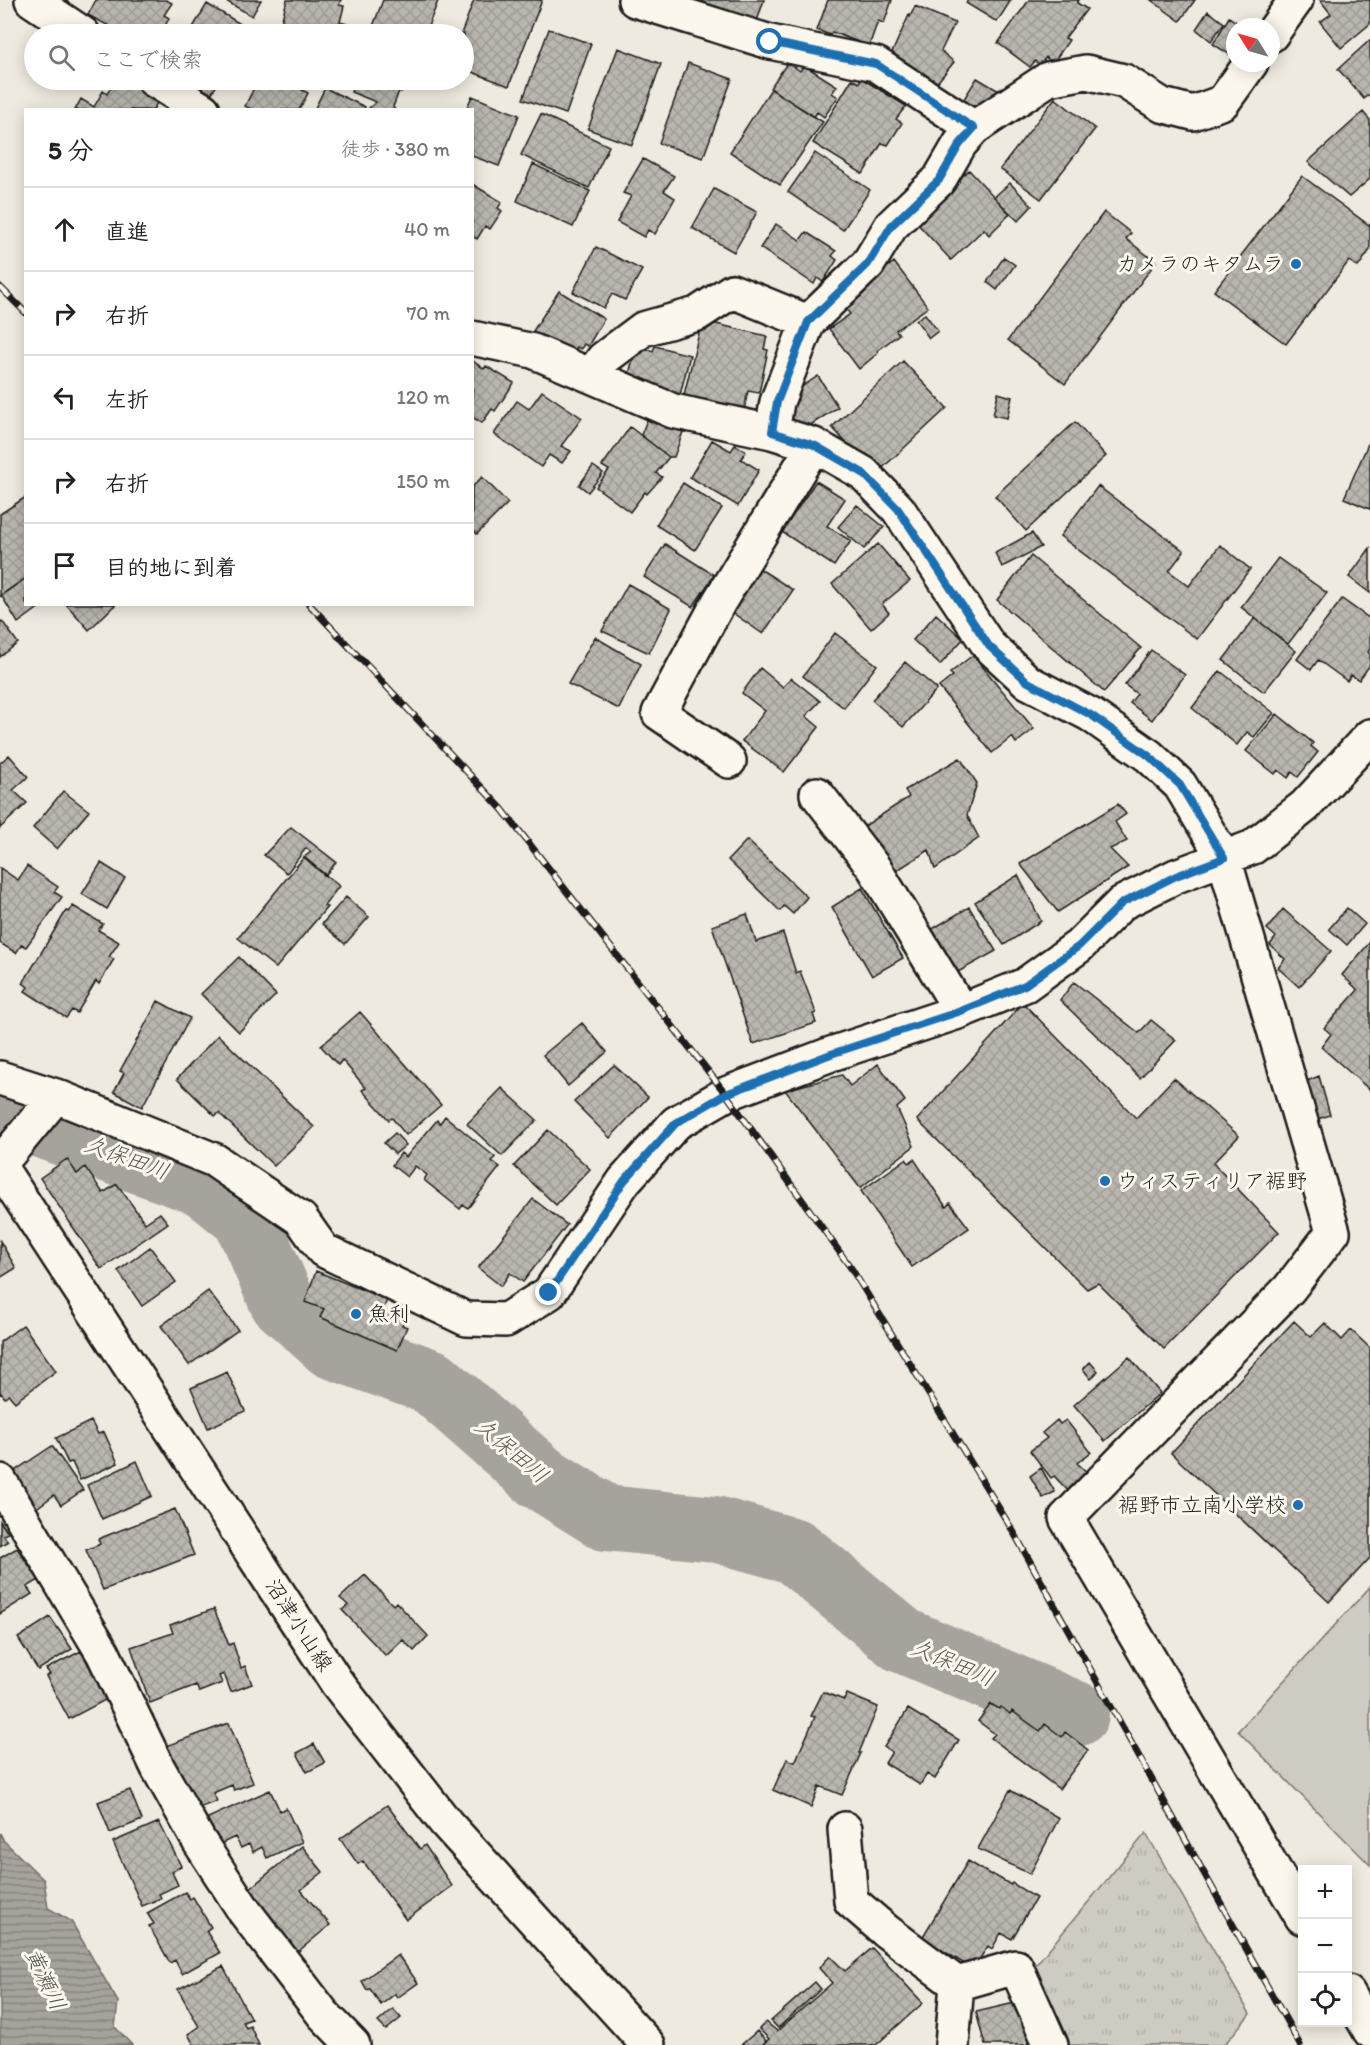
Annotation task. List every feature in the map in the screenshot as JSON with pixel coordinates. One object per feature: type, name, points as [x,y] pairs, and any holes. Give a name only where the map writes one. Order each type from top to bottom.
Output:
[{"type":"street","points":[[32,0],[68,24]]},
{"type":"street","points":[[635,0],[770,42],[876,64],[974,128]]},
{"type":"street","points":[[1280,22],[1296,0]]},
{"type":"street","points":[[772,432],[777,402],[808,322],[868,264],[891,226],[939,180],[960,144],[974,128],[1048,79],[1086,72],[1124,81],[1162,105],[1193,113],[1223,102],[1245,72]]},
{"type":"street","points":[[170,90],[200,108]]},
{"type":"street","points":[[591,376],[603,358],[643,329],[697,314],[732,291],[808,322]]},
{"type":"street","points":[[474,338],[533,351],[673,411],[772,432],[814,445],[863,473],[898,509],[989,646],[1028,682],[1091,715],[1149,756],[1180,785],[1224,858],[1333,1232],[1289,1289],[1066,1518],[1298,1910]]},
{"type":"street","points":[[729,761],[659,713],[719,602],[814,445]]},
{"type":"street","points":[[0,1078],[56,1096],[214,1160],[301,1219],[323,1250],[466,1319],[507,1320],[549,1293],[624,1181],[676,1123],[726,1094],[831,1054],[961,1011],[1025,985],[1052,968],[1079,946],[1122,903],[1176,876],[1253,847],[1305,806],[1370,736]]},
{"type":"street","points":[[817,794],[874,868],[961,1011]]},
{"type":"street","points":[[3,1160],[56,1096]]},
{"type":"street","name":"沼津小山線","points":[[3,1160],[337,1683],[446,1822],[648,2045]]},
{"type":"street","points":[[0,1481],[103,1653],[158,1768],[199,1841],[266,1940],[323,2014],[353,2045]]},
{"type":"street","points":[[845,1829],[851,1901],[886,1931],[957,1984]]},
{"type":"street","points":[[957,1984],[1016,1967],[1051,2045]]},
{"type":"street","points":[[952,2045],[957,1984]]},
{"type":"street","points":[[1352,2001],[1370,2031]]},
{"type":"green space","points":[[1370,1587],[1370,1865],[1238,1731]]},
{"type":"green space","points":[[1146,1833],[1250,2014],[1224,2045],[1068,2045],[1028,1974]]},
{"type":"water","name":"黄瀬川","points":[[0,1833],[4,1841],[44,1880],[48,1908],[71,1921],[118,2002],[115,2027],[132,2045],[0,2045]]},
{"type":"building","points":[[96,0],[166,0],[172,3],[164,15],[169,18],[166,24],[105,24],[88,15]]},
{"type":"building","points":[[224,0],[261,0],[252,16]]},
{"type":"building","points":[[287,0],[341,0],[339,5],[344,6],[340,22],[347,24],[281,24]]},
{"type":"building","points":[[383,0],[438,1],[429,24],[374,24]]},
{"type":"building","points":[[474,0],[542,0],[509,86],[474,73],[474,24],[465,24]]},
{"type":"building","points":[[690,0],[764,0],[756,24]]},
{"type":"building","points":[[828,0],[892,0],[884,23],[878,21],[869,46],[832,32],[830,35],[817,30]]},
{"type":"building","points":[[968,0],[1011,0],[997,22],[966,3]]},
{"type":"building","points":[[1029,0],[1079,0],[1077,3],[1087,9],[1065,38],[1069,40],[1053,63],[1046,57],[1040,65],[1035,61],[1030,67],[998,43]]},
{"type":"building","points":[[1151,0],[1195,0],[1180,21]]},
{"type":"building","points":[[1320,0],[1370,0],[1370,24],[1341,48],[1320,22],[1331,14]]},
{"type":"building","points":[[207,4],[240,24],[195,24]]},
{"type":"building","points":[[915,6],[955,23],[941,51],[954,62],[935,85],[890,57]]},
{"type":"building","points":[[1208,11],[1224,23],[1211,41],[1196,29]]},
{"type":"building","points":[[1226,22],[1226,52],[1213,44]]},
{"type":"building","points":[[549,29],[591,44],[566,114],[523,99]]},
{"type":"building","points":[[1370,40],[1370,97],[1367,95],[1364,99],[1338,69]]},
{"type":"building","points":[[618,48],[661,64],[632,145],[588,129]]},
{"type":"building","points":[[788,62],[800,71],[804,65],[837,86],[832,93],[838,97],[824,117],[817,112],[814,117],[770,88]]},
{"type":"building","points":[[688,63],[732,79],[703,158],[659,143]]},
{"type":"building","points":[[861,78],[906,106],[896,119],[902,123],[888,145],[882,143],[863,174],[813,143],[852,79],[859,83]]},
{"type":"building","points":[[977,78],[999,91],[982,116],[962,102]]},
{"type":"building","points":[[771,89],[823,122],[780,185],[730,152]]},
{"type":"building","points":[[110,90],[142,90],[159,99],[154,108],[76,108],[81,99],[94,107],[103,91],[107,94]]},
{"type":"building","points":[[199,90],[214,90],[210,96]]},
{"type":"building","points":[[253,90],[302,90],[308,93],[300,108],[248,108],[245,106]]},
{"type":"building","points":[[324,90],[329,90],[365,107],[365,108],[315,108]]},
{"type":"building","points":[[352,90],[402,90],[399,91],[394,108],[369,108],[376,102],[351,92]]},
{"type":"building","points":[[472,96],[519,115],[499,166],[474,157],[474,108],[467,108]]},
{"type":"building","points":[[1055,98],[1095,129],[1041,199],[1000,169]]},
{"type":"building","points":[[1363,112],[1370,120],[1370,179],[1349,197],[1308,162]]},
{"type":"building","points":[[541,114],[609,146],[589,188],[521,155]]},
{"type":"building","points":[[815,153],[870,190],[843,230],[788,192]]},
{"type":"building","points":[[643,159],[674,176],[664,191],[675,198],[655,234],[648,230],[644,237],[617,222],[631,196],[623,193]]},
{"type":"building","points":[[533,164],[590,191],[573,227],[517,201]]},
{"type":"building","points":[[969,170],[1010,214],[989,235],[984,229],[951,260],[915,221]]},
{"type":"building","points":[[1302,176],[1369,225],[1370,223],[1370,250],[1358,267],[1349,261],[1286,344],[1214,291]]},
{"type":"building","points":[[1010,183],[1032,206],[1018,221],[994,197]]},
{"type":"building","points":[[474,185],[502,202],[498,208],[502,211],[490,229],[485,226],[477,239],[474,237]]},
{"type":"building","points":[[714,189],[757,212],[734,252],[692,228]]},
{"type":"building","points":[[1104,212],[1131,233],[1126,239],[1156,262],[1065,384],[1008,340]]},
{"type":"building","points":[[776,224],[800,240],[806,232],[836,251],[832,256],[837,260],[823,282],[817,278],[814,284],[760,248]]},
{"type":"building","points":[[596,247],[642,270],[625,300],[612,294],[604,308],[573,292]]},
{"type":"building","points":[[1004,257],[1015,265],[997,290],[987,282]]},
{"type":"building","points":[[894,262],[928,307],[896,330],[899,334],[859,369],[829,329],[850,314],[842,304]]},
{"type":"building","points":[[559,291],[604,319],[588,346],[584,344],[581,349],[577,347],[569,359],[531,334]]},
{"type":"building","points":[[925,314],[938,331],[929,338],[916,320]]},
{"type":"building","points":[[708,322],[767,336],[764,349],[768,350],[759,393],[748,391],[744,410],[682,403],[700,329],[706,331]]},
{"type":"building","points":[[655,346],[690,355],[680,395],[677,394],[675,402],[625,389],[635,351],[642,353],[643,348],[653,351]]},
{"type":"building","points":[[903,361],[947,408],[875,475],[832,427]]},
{"type":"building","points":[[474,362],[484,369],[486,366],[514,383],[495,411],[492,409],[482,423],[474,418]]},
{"type":"building","points":[[818,376],[838,407],[800,432],[783,427],[789,405],[798,400],[794,392]]},
{"type":"building","points":[[542,391],[582,418],[561,446],[571,451],[562,463],[549,455],[541,467],[494,434],[517,401],[529,409]]},
{"type":"building","points":[[998,393],[1012,397],[1007,418],[993,415]]},
{"type":"building","points":[[647,420],[683,432],[674,457],[669,457],[641,435]]},
{"type":"building","points":[[1075,422],[1106,456],[1026,531],[995,496]]},
{"type":"building","points":[[630,427],[669,457],[656,473],[662,477],[647,494],[645,492],[630,512],[596,487],[609,470],[602,466]]},
{"type":"building","points":[[712,440],[731,451],[735,445],[746,451],[741,459],[759,470],[738,506],[690,477]]},
{"type":"building","points":[[1368,444],[1370,445],[1370,509],[1344,498]]},
{"type":"building","points":[[593,466],[603,473],[588,492],[579,485]]},
{"type":"building","points":[[482,477],[508,503],[477,534],[474,531],[474,485]]},
{"type":"building","points":[[816,481],[845,499],[827,526],[851,541],[834,566],[782,532]]},
{"type":"building","points":[[683,483],[722,508],[695,550],[656,525]]},
{"type":"building","points":[[1098,486],[1184,551],[1169,571],[1189,586],[1220,545],[1250,569],[1197,639],[1060,536]]},
{"type":"building","points":[[24,498],[24,579],[0,596],[0,514]]},
{"type":"building","points":[[857,505],[884,527],[864,549],[838,527]]},
{"type":"building","points":[[1032,533],[1041,547],[1002,567],[995,553]]},
{"type":"building","points":[[665,544],[714,575],[693,607],[644,577]]},
{"type":"building","points":[[878,544],[910,581],[882,604],[889,613],[871,629],[832,584]]},
{"type":"building","points":[[1370,548],[1370,593],[1349,577]]},
{"type":"building","points":[[1031,556],[1141,648],[1104,692],[997,600]]},
{"type":"building","points":[[1278,558],[1327,593],[1288,644],[1241,607]]},
{"type":"building","points":[[757,567],[793,590],[763,634],[730,611]]},
{"type":"building","points":[[24,579],[24,606],[41,606],[18,623],[1,595]]},
{"type":"building","points":[[628,584],[671,609],[649,653],[602,631]]},
{"type":"building","points":[[1342,599],[1370,619],[1370,649],[1368,652],[1370,665],[1359,680],[1351,675],[1347,681],[1318,660],[1311,670],[1297,659]]},
{"type":"building","points":[[68,606],[114,606],[89,630]]},
{"type":"building","points":[[936,614],[963,639],[940,665],[913,640]]},
{"type":"building","points":[[1255,618],[1296,651],[1264,692],[1223,660]]},
{"type":"building","points":[[2,621],[18,643],[0,657],[0,623]]},
{"type":"building","points":[[835,633],[877,665],[844,708],[803,676]]},
{"type":"building","points":[[595,637],[641,664],[619,709],[568,684]]},
{"type":"building","points":[[1151,650],[1185,675],[1152,720],[1130,703],[1137,694],[1125,685]]},
{"type":"building","points":[[973,655],[1034,729],[1016,743],[1012,737],[992,753],[939,687],[953,676],[950,673]]},
{"type":"building","points":[[905,662],[937,689],[903,727],[872,700]]},
{"type":"building","points":[[760,668],[783,687],[791,678],[820,701],[806,716],[819,727],[784,772],[742,741],[765,711],[742,693]]},
{"type":"building","points":[[1220,671],[1274,713],[1254,737],[1247,732],[1237,745],[1192,708]]},
{"type":"building","points":[[1277,714],[1313,743],[1311,746],[1318,752],[1298,777],[1292,772],[1288,778],[1278,770],[1275,774],[1246,751]]},
{"type":"building","points":[[9,755],[28,777],[13,790],[27,803],[0,828],[0,763]]},
{"type":"building","points":[[960,758],[977,783],[967,815],[979,838],[935,869],[929,850],[888,876],[860,829],[909,797],[905,790]]},
{"type":"building","points":[[63,791],[89,811],[57,849],[33,828]]},
{"type":"building","points":[[1118,804],[1126,814],[1115,822],[1127,841],[1110,849],[1128,867],[1058,912],[1020,864]]},
{"type":"building","points":[[291,827],[336,862],[325,876],[304,857],[311,852],[306,848],[287,873],[264,855]]},
{"type":"building","points":[[747,840],[807,897],[793,914],[784,906],[780,911],[728,860]]},
{"type":"building","points":[[304,857],[339,886],[324,906],[327,907],[276,968],[238,938]]},
{"type":"building","points":[[101,863],[125,878],[107,909],[82,894]]},
{"type":"building","points":[[27,866],[58,887],[54,892],[62,897],[26,947],[22,944],[16,953],[0,943],[0,868],[18,880]]},
{"type":"building","points":[[1018,875],[1041,921],[1004,945],[975,902]]},
{"type":"building","points":[[862,888],[903,958],[872,976],[832,907]]},
{"type":"building","points":[[346,897],[369,917],[345,944],[322,924]]},
{"type":"building","points":[[73,906],[103,924],[98,930],[119,942],[109,957],[114,959],[99,984],[96,981],[77,1013],[72,1010],[66,1018],[25,991],[28,987],[23,983],[66,911],[69,912]]},
{"type":"building","points":[[969,907],[996,951],[949,977],[924,934]]},
{"type":"building","points":[[1347,908],[1365,924],[1347,945],[1329,929]]},
{"type":"building","points":[[1283,909],[1331,951],[1299,987],[1278,968],[1285,959],[1270,945],[1276,937],[1267,929]]},
{"type":"building","points":[[747,914],[756,942],[783,933],[796,973],[800,971],[816,1013],[813,1014],[816,1023],[753,1044],[712,926]]},
{"type":"building","points":[[1370,942],[1370,1090],[1321,1047],[1331,1034],[1324,1028],[1358,990],[1342,975]]},
{"type":"building","points":[[239,957],[276,995],[239,1032],[201,994]]},
{"type":"building","points":[[1074,982],[1139,1033],[1151,1020],[1176,1040],[1140,1078],[1060,1000]]},
{"type":"building","points":[[158,1001],[190,1018],[142,1107],[114,1092],[124,1073],[120,1071]]},
{"type":"building","name":"ウィスティリア裾野","points":[[1023,1003],[1136,1118],[1174,1078],[1239,1136],[1213,1163],[1279,1232],[1164,1349],[1098,1283],[1087,1289],[917,1120]]},
{"type":"building","points":[[360,1012],[441,1105],[406,1135],[392,1118],[389,1120],[362,1090],[366,1088],[342,1060],[338,1065],[321,1046]]},
{"type":"building","points":[[582,1023],[607,1052],[568,1086],[543,1055]]},
{"type":"building","points":[[218,1035],[314,1127],[274,1166],[219,1113],[215,1116],[177,1079]]},
{"type":"building","points":[[878,1064],[905,1101],[897,1108],[914,1146],[860,1188],[785,1090],[842,1075],[850,1086]]},
{"type":"building","points":[[614,1065],[648,1097],[610,1138],[574,1102]]},
{"type":"building","points":[[1319,1076],[1330,1115],[1318,1119],[1307,1081]]},
{"type":"building","points":[[502,1088],[537,1120],[502,1156],[467,1124]]},
{"type":"building","points":[[445,1116],[495,1157],[492,1161],[500,1167],[468,1208],[463,1205],[460,1209],[424,1180],[427,1175],[415,1166],[407,1177],[392,1165],[401,1153],[406,1157],[437,1120],[440,1123]]},
{"type":"building","points":[[548,1130],[590,1169],[556,1205],[514,1166]]},
{"type":"building","points":[[395,1133],[406,1145],[395,1154],[384,1143]]},
{"type":"building","points":[[67,1159],[77,1174],[85,1167],[103,1193],[117,1184],[145,1223],[160,1213],[168,1223],[101,1269],[40,1178]]},
{"type":"building","points":[[906,1159],[909,1163],[914,1159],[946,1207],[950,1203],[969,1228],[912,1267],[861,1191]]},
{"type":"building","points":[[533,1199],[567,1225],[523,1282],[510,1273],[501,1286],[478,1268]]},
{"type":"building","points":[[0,1241],[16,1268],[0,1278]]},
{"type":"building","points":[[150,1247],[176,1282],[142,1306],[118,1271]]},
{"type":"building","name":"魚利","points":[[316,1271],[387,1300],[383,1310],[405,1320],[402,1325],[407,1327],[397,1350],[320,1317],[324,1309],[305,1302]]},
{"type":"building","points":[[208,1291],[238,1330],[189,1365],[161,1326]]},
{"type":"building","name":"裾野市立南小学校","points":[[1294,1321],[1311,1337],[1325,1323],[1342,1340],[1351,1330],[1370,1348],[1370,1558],[1329,1602],[1171,1453]]},
{"type":"building","points":[[23,1325],[56,1371],[15,1402],[9,1395],[5,1398],[0,1394],[0,1342]]},
{"type":"building","points":[[1129,1357],[1160,1393],[1105,1441],[1074,1405]]},
{"type":"building","points":[[1090,1362],[1098,1371],[1091,1379],[1083,1369]]},
{"type":"building","points":[[227,1372],[245,1411],[208,1428],[191,1388]]},
{"type":"building","points":[[1057,1420],[1060,1424],[1066,1420],[1091,1452],[1077,1463],[1088,1473],[1070,1493],[1054,1476],[1051,1478],[1030,1451],[1047,1438],[1042,1433]]},
{"type":"building","points":[[91,1421],[98,1434],[104,1432],[118,1463],[80,1480],[72,1462],[68,1463],[56,1438]]},
{"type":"building","points":[[52,1446],[83,1490],[61,1505],[54,1495],[34,1510],[10,1474]]},
{"type":"building","points":[[137,1461],[152,1496],[102,1519],[87,1485]]},
{"type":"building","points":[[1041,1468],[1055,1492],[1043,1498],[1030,1476]]},
{"type":"building","points":[[175,1509],[194,1555],[103,1590],[86,1550],[100,1544],[98,1539]]},
{"type":"building","points":[[0,1521],[8,1533],[3,1535],[8,1541],[0,1546]]},
{"type":"building","points":[[17,1548],[39,1580],[27,1587],[32,1594],[0,1614],[0,1558]]},
{"type":"building","points":[[365,1575],[393,1605],[396,1602],[428,1636],[414,1651],[403,1640],[386,1656],[342,1610],[348,1605],[340,1598]]},
{"type":"building","points":[[214,1609],[229,1645],[233,1643],[241,1668],[245,1666],[252,1684],[231,1692],[224,1674],[219,1676],[222,1683],[199,1692],[196,1685],[150,1703],[131,1647],[173,1633],[170,1625]]},
{"type":"building","points":[[50,1617],[72,1649],[38,1670],[18,1638]]},
{"type":"building","points":[[81,1651],[107,1699],[69,1719],[46,1676],[50,1674],[46,1669]]},
{"type":"building","points":[[823,1692],[844,1700],[847,1694],[878,1707],[842,1795],[819,1786],[811,1807],[773,1790],[787,1759],[795,1762],[815,1717],[811,1716]]},
{"type":"building","points":[[991,1704],[999,1709],[1001,1707],[1010,1714],[1012,1711],[1040,1731],[1045,1724],[1062,1737],[1065,1732],[1088,1750],[1059,1789],[991,1738],[995,1734],[978,1721]]},
{"type":"building","points":[[908,1709],[959,1740],[935,1779],[927,1774],[920,1785],[885,1763],[892,1752],[884,1747]]},
{"type":"building","points":[[229,1723],[253,1783],[234,1790],[232,1785],[213,1793],[217,1801],[190,1811],[166,1746]]},
{"type":"building","points":[[314,1744],[325,1763],[307,1772],[297,1753]]},
{"type":"building","points":[[130,1790],[142,1820],[110,1833],[98,1802]]},
{"type":"building","points":[[270,1790],[280,1811],[286,1808],[302,1842],[267,1858],[262,1847],[253,1852],[249,1844],[241,1848],[235,1837],[212,1848],[199,1822]]},
{"type":"building","points":[[1010,1790],[1059,1818],[1030,1874],[978,1849]]},
{"type":"building","points":[[387,1805],[420,1849],[425,1845],[452,1886],[406,1920],[363,1861],[358,1864],[340,1839]]},
{"type":"building","points":[[159,1822],[181,1866],[172,1872],[178,1885],[159,1894],[161,1898],[142,1906],[113,1842]]},
{"type":"building","points":[[302,1846],[323,1872],[301,1890],[330,1925],[294,1955],[244,1893]]},
{"type":"building","points":[[968,1861],[1036,1898],[1012,1939],[1001,1933],[992,1949],[988,1946],[973,1969],[922,1938]]},
{"type":"building","points":[[185,1892],[190,1899],[193,1897],[211,1927],[206,1931],[220,1953],[182,1974],[175,1960],[170,1963],[149,1926],[154,1924],[147,1913]]},
{"type":"building","points":[[872,1948],[923,2003],[876,2045],[762,2045],[769,2039],[759,2029],[766,2022],[777,2031],[832,1983],[819,1968],[830,1956],[845,1971]]},
{"type":"building","points":[[398,1955],[418,1983],[397,1998],[395,1994],[381,2005],[362,1981]]},
{"type":"building","points":[[223,1966],[251,2019],[243,2022],[246,2028],[250,2026],[259,2045],[194,2045],[188,2034],[199,2027],[178,1989]]},
{"type":"building","points":[[815,1982],[821,1989],[778,2028],[771,2021]]},
{"type":"building","points":[[1019,2002],[1029,2045],[985,2045],[976,2012]]},
{"type":"building","points":[[393,2009],[401,2018],[386,2030],[378,2022]]},
{"type":"building","points":[[757,2031],[766,2041],[762,2045],[741,2045]]},
{"type":"waterway","name":"久保田川","points":[[2,1111],[204,1184],[245,1217],[282,1301],[332,1346],[432,1382],[540,1477],[606,1518],[715,1529],[794,1551],[902,1640],[1076,1714]]},
{"type":"railway","points":[[0,287],[24,311]]},
{"type":"railway","points":[[311,606],[502,809],[726,1094],[851,1268],[1013,1531],[1300,2045]]},
{"type":"place","name":"カメラのキタムラ","points":[[1296,264]]},
{"type":"place","name":"ウィスティリア裾野","points":[[1105,1181]]},
{"type":"place","name":"魚利","points":[[356,1314]]},
{"type":"place","name":"裾野市立南小学校","points":[[1298,1505]]},
{"type":"route","points":[[549,1293],[624,1181],[676,1123],[726,1094],[831,1054],[961,1011],[1025,985],[1052,968],[1079,946],[1122,903],[1176,876],[1224,858],[1180,785],[1149,756],[1091,715],[1028,682],[989,646],[898,509],[863,473],[814,445],[772,432],[777,402],[808,322],[868,264],[891,226],[939,180],[960,144],[974,128],[876,64],[770,42]]}]
